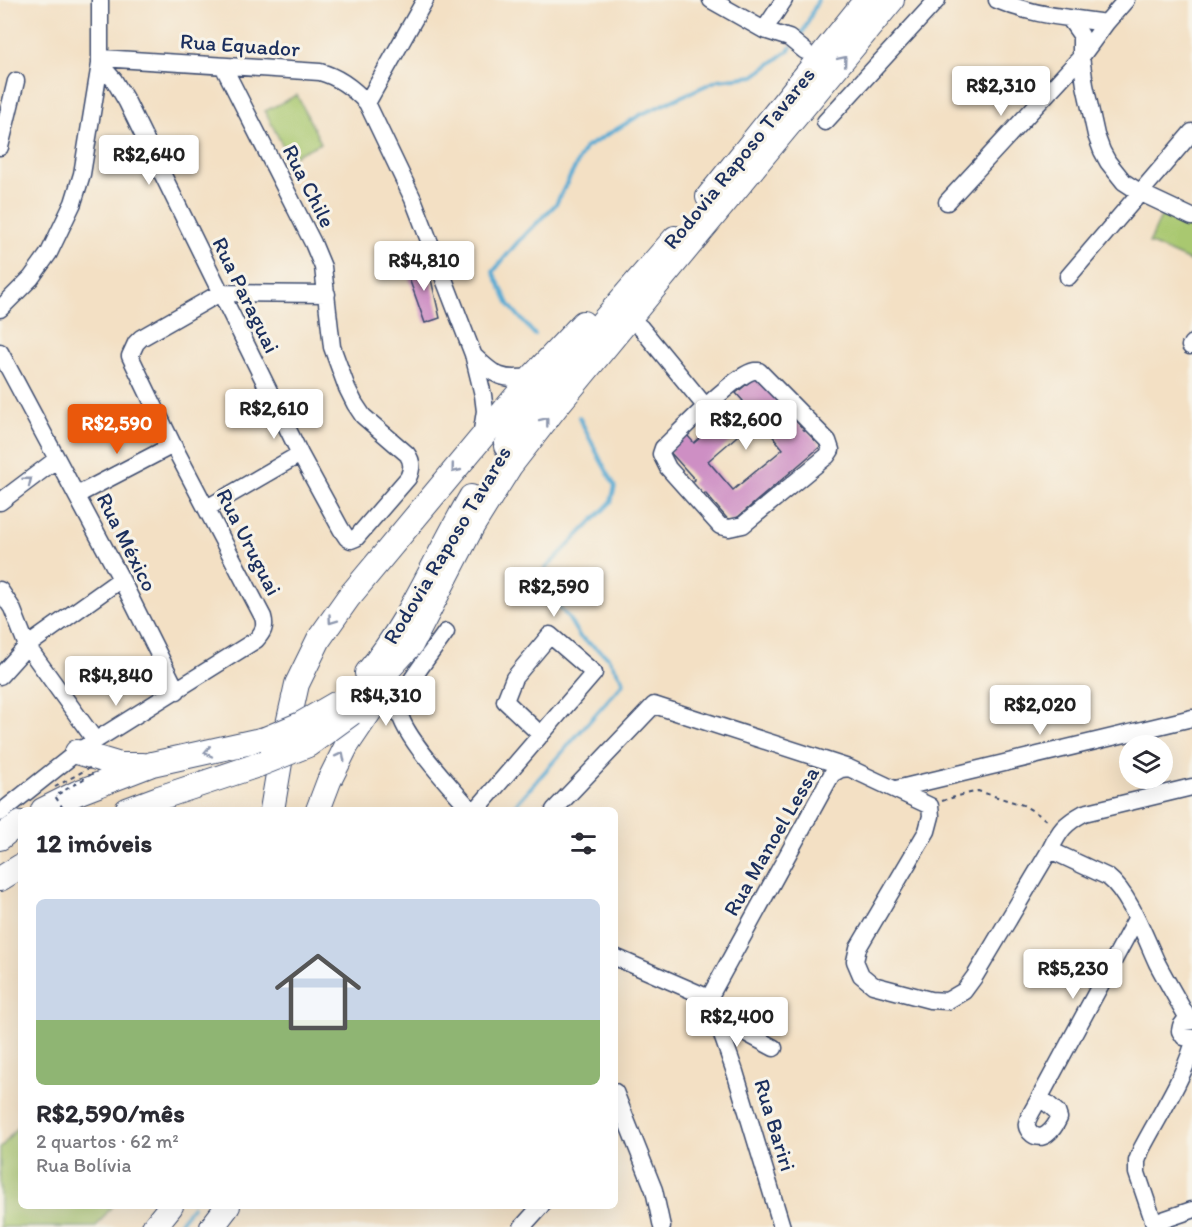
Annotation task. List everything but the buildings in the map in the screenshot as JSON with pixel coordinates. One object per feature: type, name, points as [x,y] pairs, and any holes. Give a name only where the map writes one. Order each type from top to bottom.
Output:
[{"type":"highway","name":"Rodovia Raposo Tavares","points":[[135,807],[258,765],[308,745],[345,708],[356,686],[377,661],[403,623],[472,495],[531,411],[600,324],[681,231],[866,0]]},
{"type":"highway","name":"Rodovia Raposo Tavares","points":[[49,807],[77,793],[152,764],[265,740],[345,708],[362,698],[411,645],[473,525],[510,466],[562,399],[892,0]]},
{"type":"highway","points":[[273,807],[297,684],[319,639],[348,598],[533,376],[596,309],[681,231]]},
{"type":"highway","points":[[319,807],[347,745],[411,645]]},
{"type":"highway","points":[[86,746],[120,765],[152,764]]},
{"type":"highway","points":[[0,838],[18,826]]},
{"type":"highway","points":[[0,879],[18,868]]},
{"type":"highway","points":[[154,1227],[169,1209]]},
{"type":"highway","points":[[212,1227],[226,1209]]},
{"type":"street","points":[[0,309],[31,278],[49,253],[73,203],[82,174],[100,61],[100,0]]},
{"type":"street","points":[[425,0],[367,103],[413,199],[472,354],[483,394],[485,411],[481,438]]},
{"type":"street","points":[[711,0],[764,30],[799,45]]},
{"type":"street","points":[[825,122],[937,0]]},
{"type":"street","points":[[997,0],[1053,16],[1106,22]]},
{"type":"street","points":[[947,202],[1081,57],[1106,22],[1126,0]]},
{"type":"street","points":[[764,30],[778,2]]},
{"type":"street","points":[[1069,18],[1081,35],[1081,57],[1089,104],[1102,151],[1124,182],[1141,193],[1192,217]]},
{"type":"street","name":"Rua Equador","points":[[100,61],[320,72],[331,75],[356,91],[367,103]]},
{"type":"street","name":"Rua Paraguai","points":[[100,61],[127,102],[300,454],[341,529],[347,538],[351,540],[356,538]]},
{"type":"street","name":"Rua Chile","points":[[223,66],[323,267],[332,347],[355,404],[363,416],[411,459],[412,470],[408,477],[356,538]]},
{"type":"street","points":[[0,147],[16,81]]},
{"type":"street","points":[[1068,277],[1192,132]]},
{"type":"street","points":[[220,293],[327,294]]},
{"type":"street","name":"Rua Uruguai","points":[[0,813],[86,746],[177,691],[256,640],[262,633],[265,623],[263,616],[173,445],[130,356],[141,338],[220,293]]},
{"type":"street","points":[[629,318],[641,328],[706,406]]},
{"type":"street","name":"Rua México","points":[[0,352],[121,579],[177,691]]},
{"type":"street","points":[[472,354],[489,371],[497,375],[515,379],[533,376]]},
{"type":"street","points":[[759,371],[828,441],[831,450],[827,456],[743,525],[729,528],[720,525],[668,468],[661,454],[663,448],[706,406],[741,376],[748,372],[759,371]]},
{"type":"street","points":[[76,495],[173,445]]},
{"type":"street","points":[[207,508],[300,454]]},
{"type":"street","points":[[0,502],[57,459]]},
{"type":"street","points":[[0,676],[27,646],[121,579]]},
{"type":"street","points":[[0,590],[12,608],[27,646],[86,746]]},
{"type":"street","points":[[446,632],[403,693],[398,707],[403,724],[423,753],[468,807]]},
{"type":"street","points":[[479,807],[541,735],[594,673],[550,635],[514,678],[505,701],[541,735]]},
{"type":"street","points":[[557,807],[654,705],[849,768]]},
{"type":"street","points":[[896,789],[1192,718]]},
{"type":"street","name":"Rua Manoel Lessa","points":[[709,998],[832,774],[849,768],[930,806]]},
{"type":"street","points":[[930,806],[931,816],[927,831],[858,948],[855,961],[861,975],[873,985],[930,1000],[947,1001],[964,991],[975,976],[1060,831],[1071,820],[1084,813],[1192,787]]},
{"type":"street","points":[[1050,850],[1116,883],[1169,986],[1189,1033],[1141,1150],[1137,1161],[1137,1173],[1150,1225],[1192,1210]]},
{"type":"street","points":[[1040,1097],[1136,919]]},
{"type":"street","points":[[618,958],[709,998]]},
{"type":"street","name":"Rua Bariri","points":[[709,998],[735,1072],[782,1227]]},
{"type":"street","points":[[716,1017],[774,1048]]},
{"type":"street","points":[[618,1100],[654,1190],[662,1227]]},
{"type":"street","points":[[522,1227],[538,1209]]},
{"type":"path","points":[[55,787],[90,768],[92,774],[55,796],[62,807]]},
{"type":"path","points":[[930,806],[978,791],[1023,805],[1060,831]]},
{"type":"green space","points":[[297,95],[321,143],[289,158],[265,111]]},
{"type":"green space","points":[[1164,210],[1192,222],[1192,262],[1149,243]]},
{"type":"green space","points":[[18,1126],[18,1209],[110,1209],[96,1227],[0,1227],[0,1149]]},
{"type":"waterway","points":[[797,39],[804,30],[818,0]]},
{"type":"waterway","points":[[535,335],[510,306],[493,272],[516,244],[556,204],[585,148],[642,114],[718,80],[754,76],[791,47]]},
{"type":"waterway","points":[[514,807],[624,682],[607,656],[580,637],[567,616],[544,590],[545,569],[611,502],[615,486],[579,417]]},
{"type":"waterway","points":[[176,1227],[191,1209]]}]
